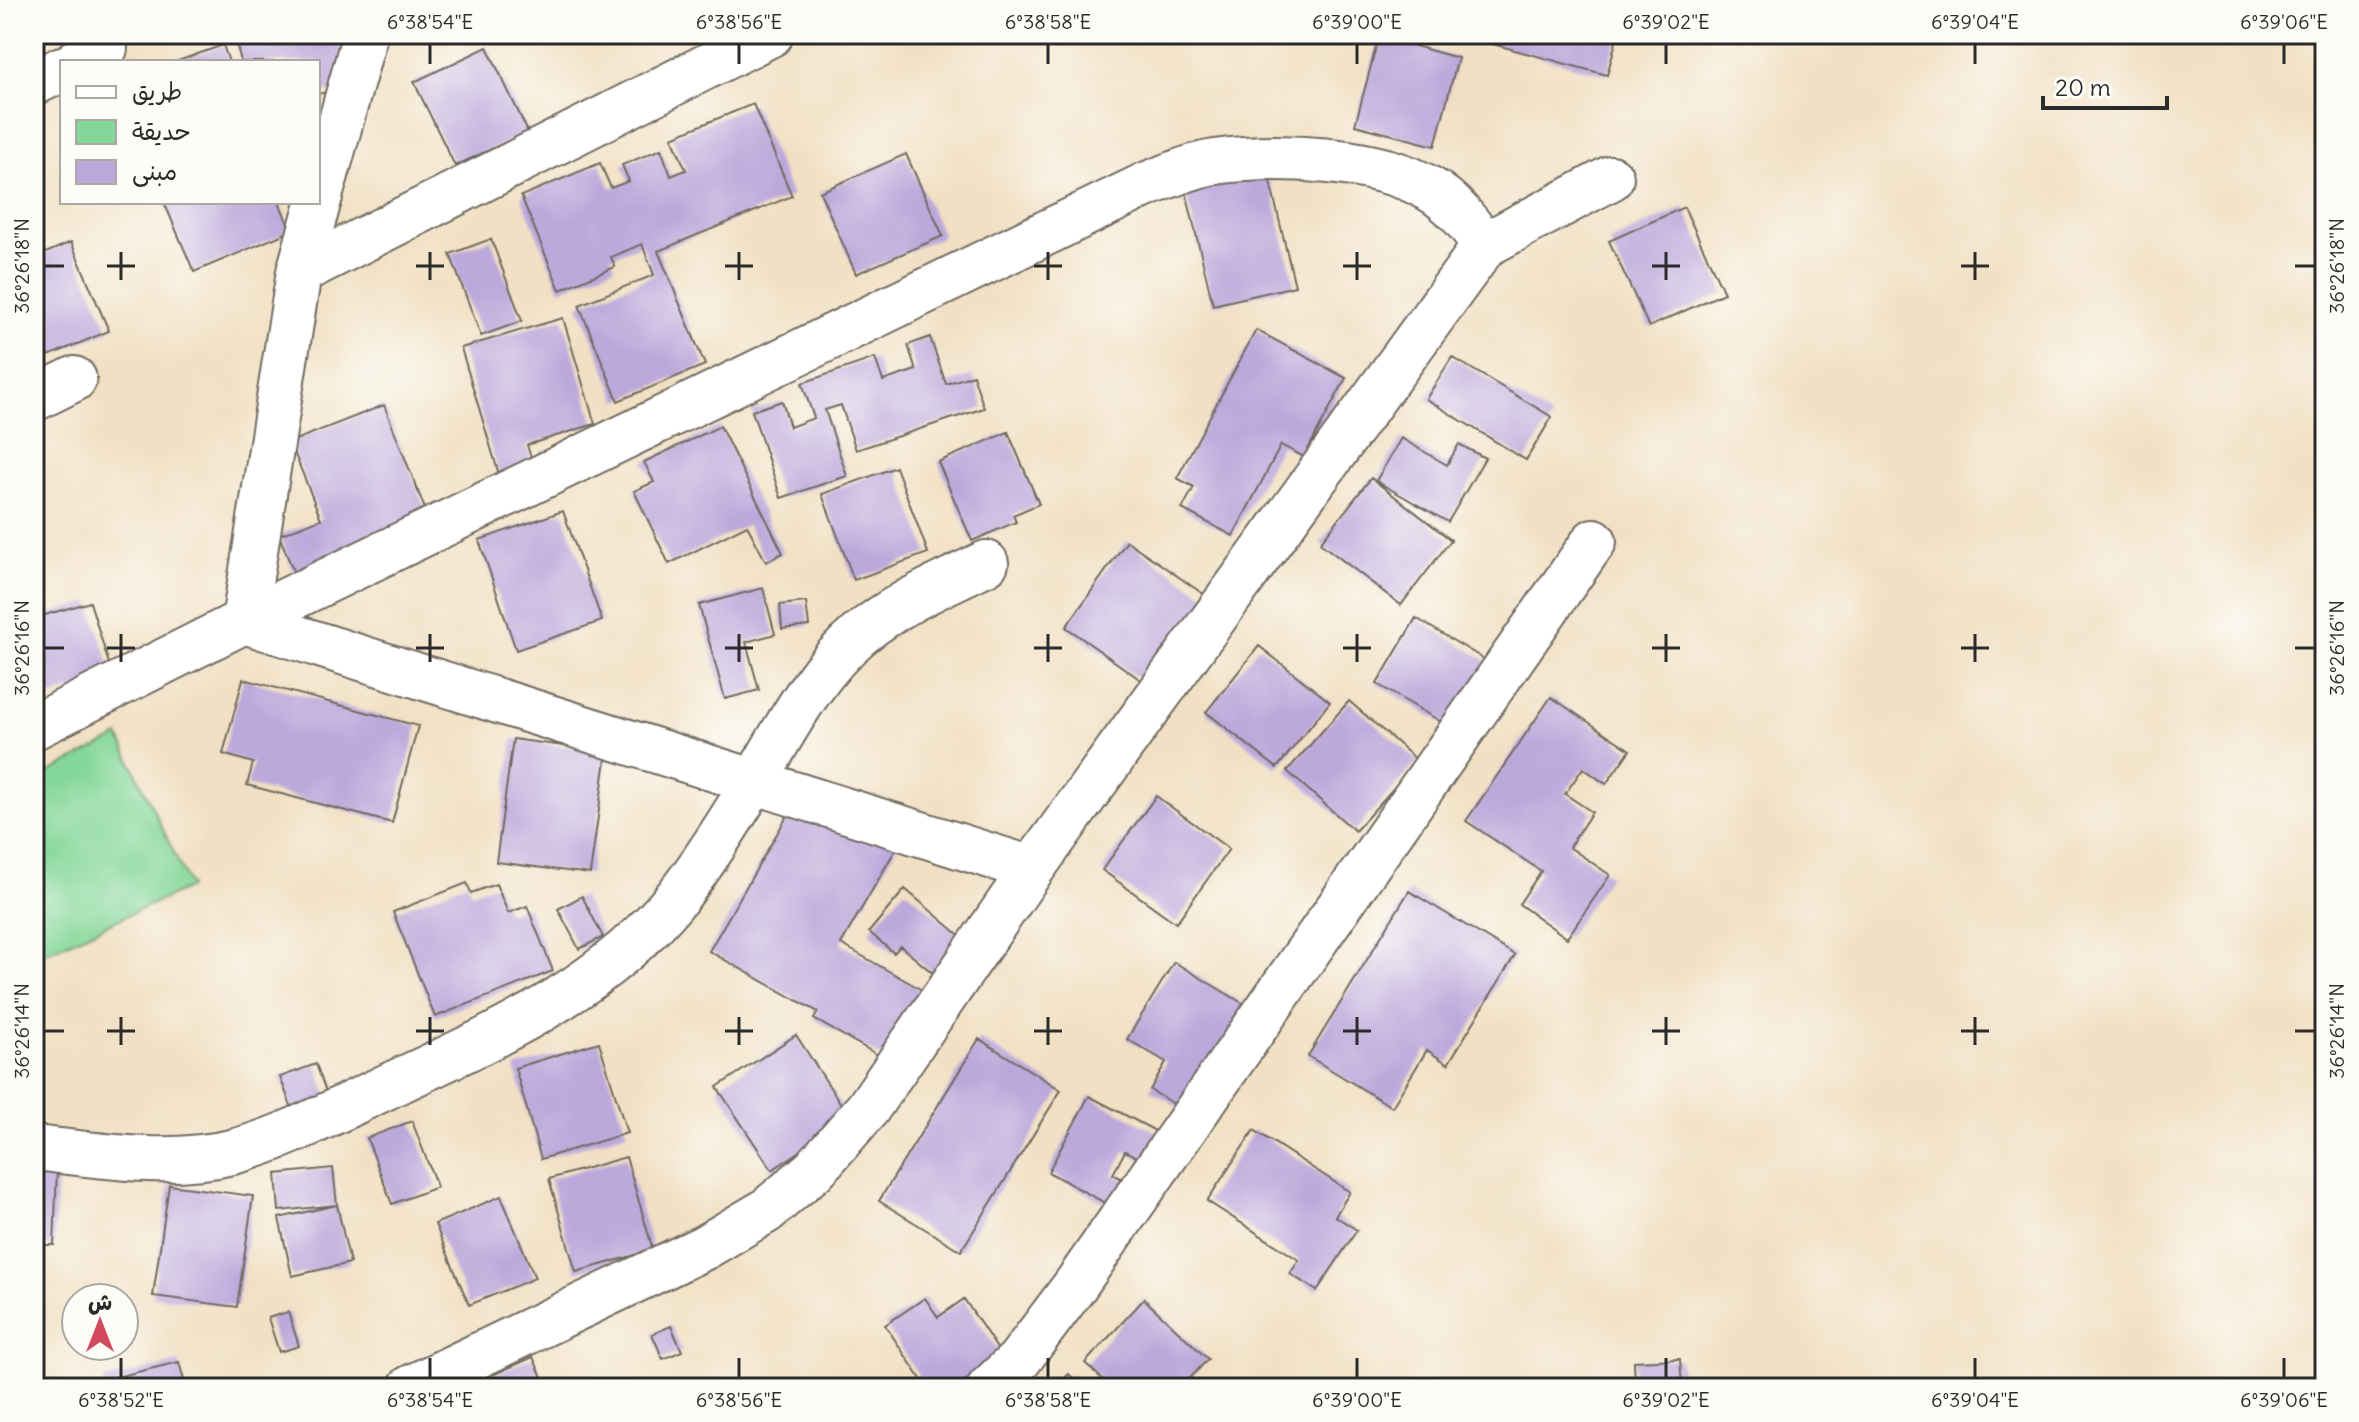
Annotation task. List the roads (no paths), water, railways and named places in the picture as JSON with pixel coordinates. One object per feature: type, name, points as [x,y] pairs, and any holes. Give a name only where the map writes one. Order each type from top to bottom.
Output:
[{"type":"street","points":[[320,196],[365,34]]},
{"type":"street","points":[[299,272],[771,34]]},
{"type":"street","points":[[34,83],[60,70]]},
{"type":"street","points":[[34,727],[244,621],[1131,192],[1212,162],[1284,159],[1382,170],[1429,188],[1461,213],[1485,245]]},
{"type":"street","points":[[410,1388],[705,1247],[766,1211],[814,1170],[868,1108],[1032,869],[1485,245],[1611,178]]},
{"type":"street","points":[[244,621],[299,272],[318,204]]},
{"type":"street","points":[[34,399],[74,379]]},
{"type":"street","points":[[989,1388],[1019,1360],[1074,1287],[1594,541]]},
{"type":"street","points":[[34,1148],[174,1161],[234,1152],[328,1115],[528,1019],[589,981],[667,907],[754,782],[809,690],[859,635],[917,596],[986,563]]},
{"type":"street","points":[[244,621],[1032,869]]}]
